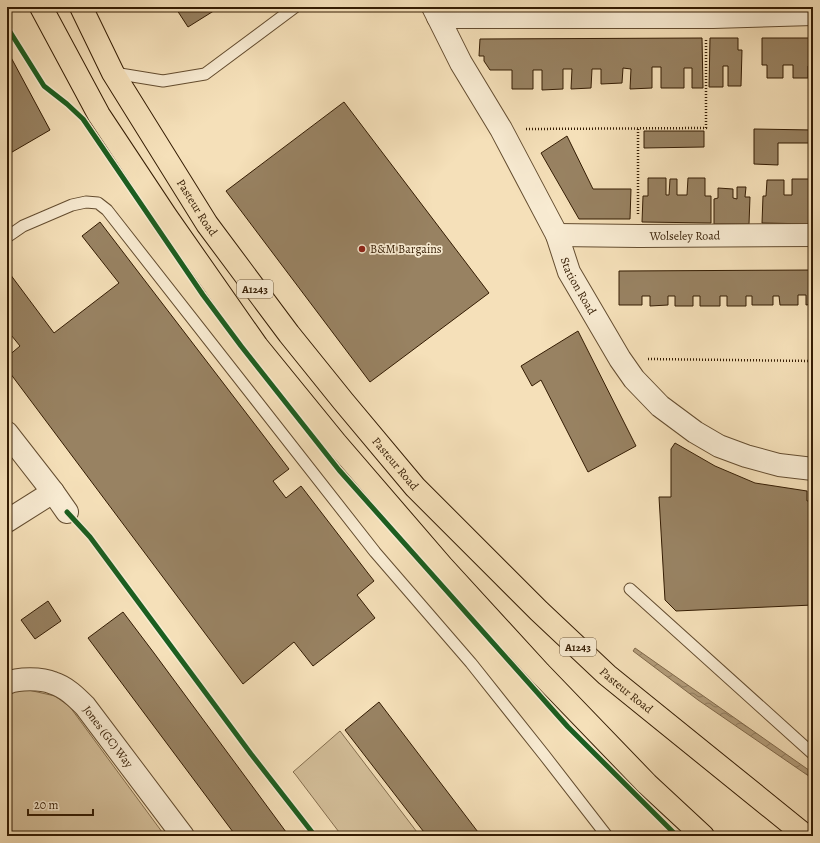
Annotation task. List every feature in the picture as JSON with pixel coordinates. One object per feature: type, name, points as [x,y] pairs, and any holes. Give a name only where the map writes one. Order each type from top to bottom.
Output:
[{"type":"main road","name":"Pasteur Road","points":[[81,7],[113,73],[208,224],[288,334],[342,401],[415,487],[607,675],[806,836]]},
{"type":"main road","name":"A1243","points":[[42,12],[99,115],[166,216],[257,346],[340,448],[442,566],[540,673],[647,784],[703,836]]},
{"type":"street","points":[[436,12],[713,17],[813,14]]},
{"type":"street","name":"Station Road","points":[[436,12],[461,64],[501,129],[556,235],[568,272],[620,359],[634,379],[660,406],[695,432],[719,446],[746,456],[778,465],[813,469]]},
{"type":"street","name":"Wolseley Road","points":[[556,235],[813,235]]},
{"type":"street","points":[[7,433],[67,512]]},
{"type":"street","points":[[7,521],[53,492]]},
{"type":"street","name":"Jones (GC) Way","points":[[7,683],[30,679],[52,682],[73,694],[85,706],[183,836]]},
{"type":"lane","points":[[113,73],[163,81],[205,74],[295,7]]},
{"type":"lane","points":[[7,237],[23,226],[72,205],[86,202],[98,203],[108,210],[375,552],[476,669],[607,836]]},
{"type":"lane","points":[[630,589],[813,754]]},
{"type":"path","points":[[501,129],[706,128],[706,38]]},
{"type":"path","points":[[638,128],[639,236]]},
{"type":"path","points":[[620,359],[813,361]]},
{"type":"shaded area","points":[[24,689],[55,696],[70,707],[165,836],[7,836],[7,691]]},
{"type":"shaded area","points":[[340,731],[420,836],[342,836],[293,772]]},
{"type":"water","points":[[635,648],[813,773],[813,779],[698,700],[633,651]]},
{"type":"building","points":[[175,7],[220,7],[188,27]]},
{"type":"building","points":[[702,38],[703,88],[692,88],[692,68],[684,68],[684,88],[661,88],[661,67],[652,67],[652,88],[630,89],[631,69],[623,68],[622,83],[601,84],[601,69],[592,69],[591,88],[571,89],[572,69],[563,69],[563,89],[542,90],[542,70],[533,70],[533,89],[512,89],[512,70],[490,70],[484,61],[484,56],[479,56],[480,39]]},
{"type":"building","points":[[710,38],[738,38],[738,50],[742,50],[741,86],[728,86],[728,66],[723,66],[723,87],[709,87]]},
{"type":"building","points":[[762,38],[813,38],[813,66],[808,66],[808,78],[793,78],[793,65],[783,65],[783,78],[767,78],[767,65],[762,65]]},
{"type":"building","points":[[7,50],[50,130],[7,155]]},
{"type":"building","name":"B&M Bargains","points":[[344,102],[489,293],[370,382],[226,191]]},
{"type":"building","points":[[754,129],[813,130],[813,143],[778,143],[778,165],[754,164]]},
{"type":"building","points":[[644,131],[704,131],[704,147],[644,148]]},
{"type":"building","points":[[567,136],[593,189],[631,189],[630,219],[579,219],[541,153]]},
{"type":"building","points":[[648,178],[666,178],[666,195],[669,195],[670,179],[677,179],[677,195],[687,195],[688,178],[705,178],[705,196],[711,196],[711,223],[642,222],[643,196],[648,196]]},
{"type":"building","points":[[792,179],[810,179],[810,195],[813,195],[813,224],[762,223],[763,196],[766,196],[767,180],[784,180],[784,195],[792,195]]},
{"type":"building","points":[[737,187],[746,187],[745,197],[750,197],[749,224],[714,224],[714,199],[718,198],[718,188],[733,189],[733,198],[737,199]]},
{"type":"building","points":[[100,222],[289,469],[273,481],[286,498],[301,486],[374,581],[357,595],[375,618],[313,666],[294,642],[243,684],[7,369],[7,357],[20,346],[7,330],[7,270],[54,333],[119,283],[82,236]]},
{"type":"building","points":[[813,270],[813,304],[806,305],[806,295],[798,295],[798,305],[780,305],[779,296],[773,296],[773,305],[752,305],[752,296],[746,296],[746,306],[727,306],[727,296],[720,296],[720,306],[700,306],[700,296],[693,296],[693,306],[675,306],[675,296],[668,296],[668,305],[650,306],[650,296],[642,296],[642,305],[619,305],[619,271]]},
{"type":"building","points":[[578,331],[636,446],[588,472],[541,380],[532,386],[521,366]]},
{"type":"building","points":[[675,443],[715,466],[755,483],[807,491],[807,501],[813,500],[813,605],[676,611],[665,600],[659,497],[671,497],[671,449]]},
{"type":"building","points":[[48,601],[61,621],[35,639],[21,620]]},
{"type":"building","points":[[123,612],[289,836],[236,836],[88,638]]},
{"type":"building","points":[[379,702],[481,836],[427,836],[345,730]]},
{"type":"cycle path","points":[[7,27],[44,86],[83,119],[203,295],[241,346],[339,470],[568,727],[677,836]]},
{"type":"cycle path","points":[[67,512],[90,537],[251,754],[315,836]]},
{"type":"place","name":"B&M Bargains","points":[[362,249]]}]
